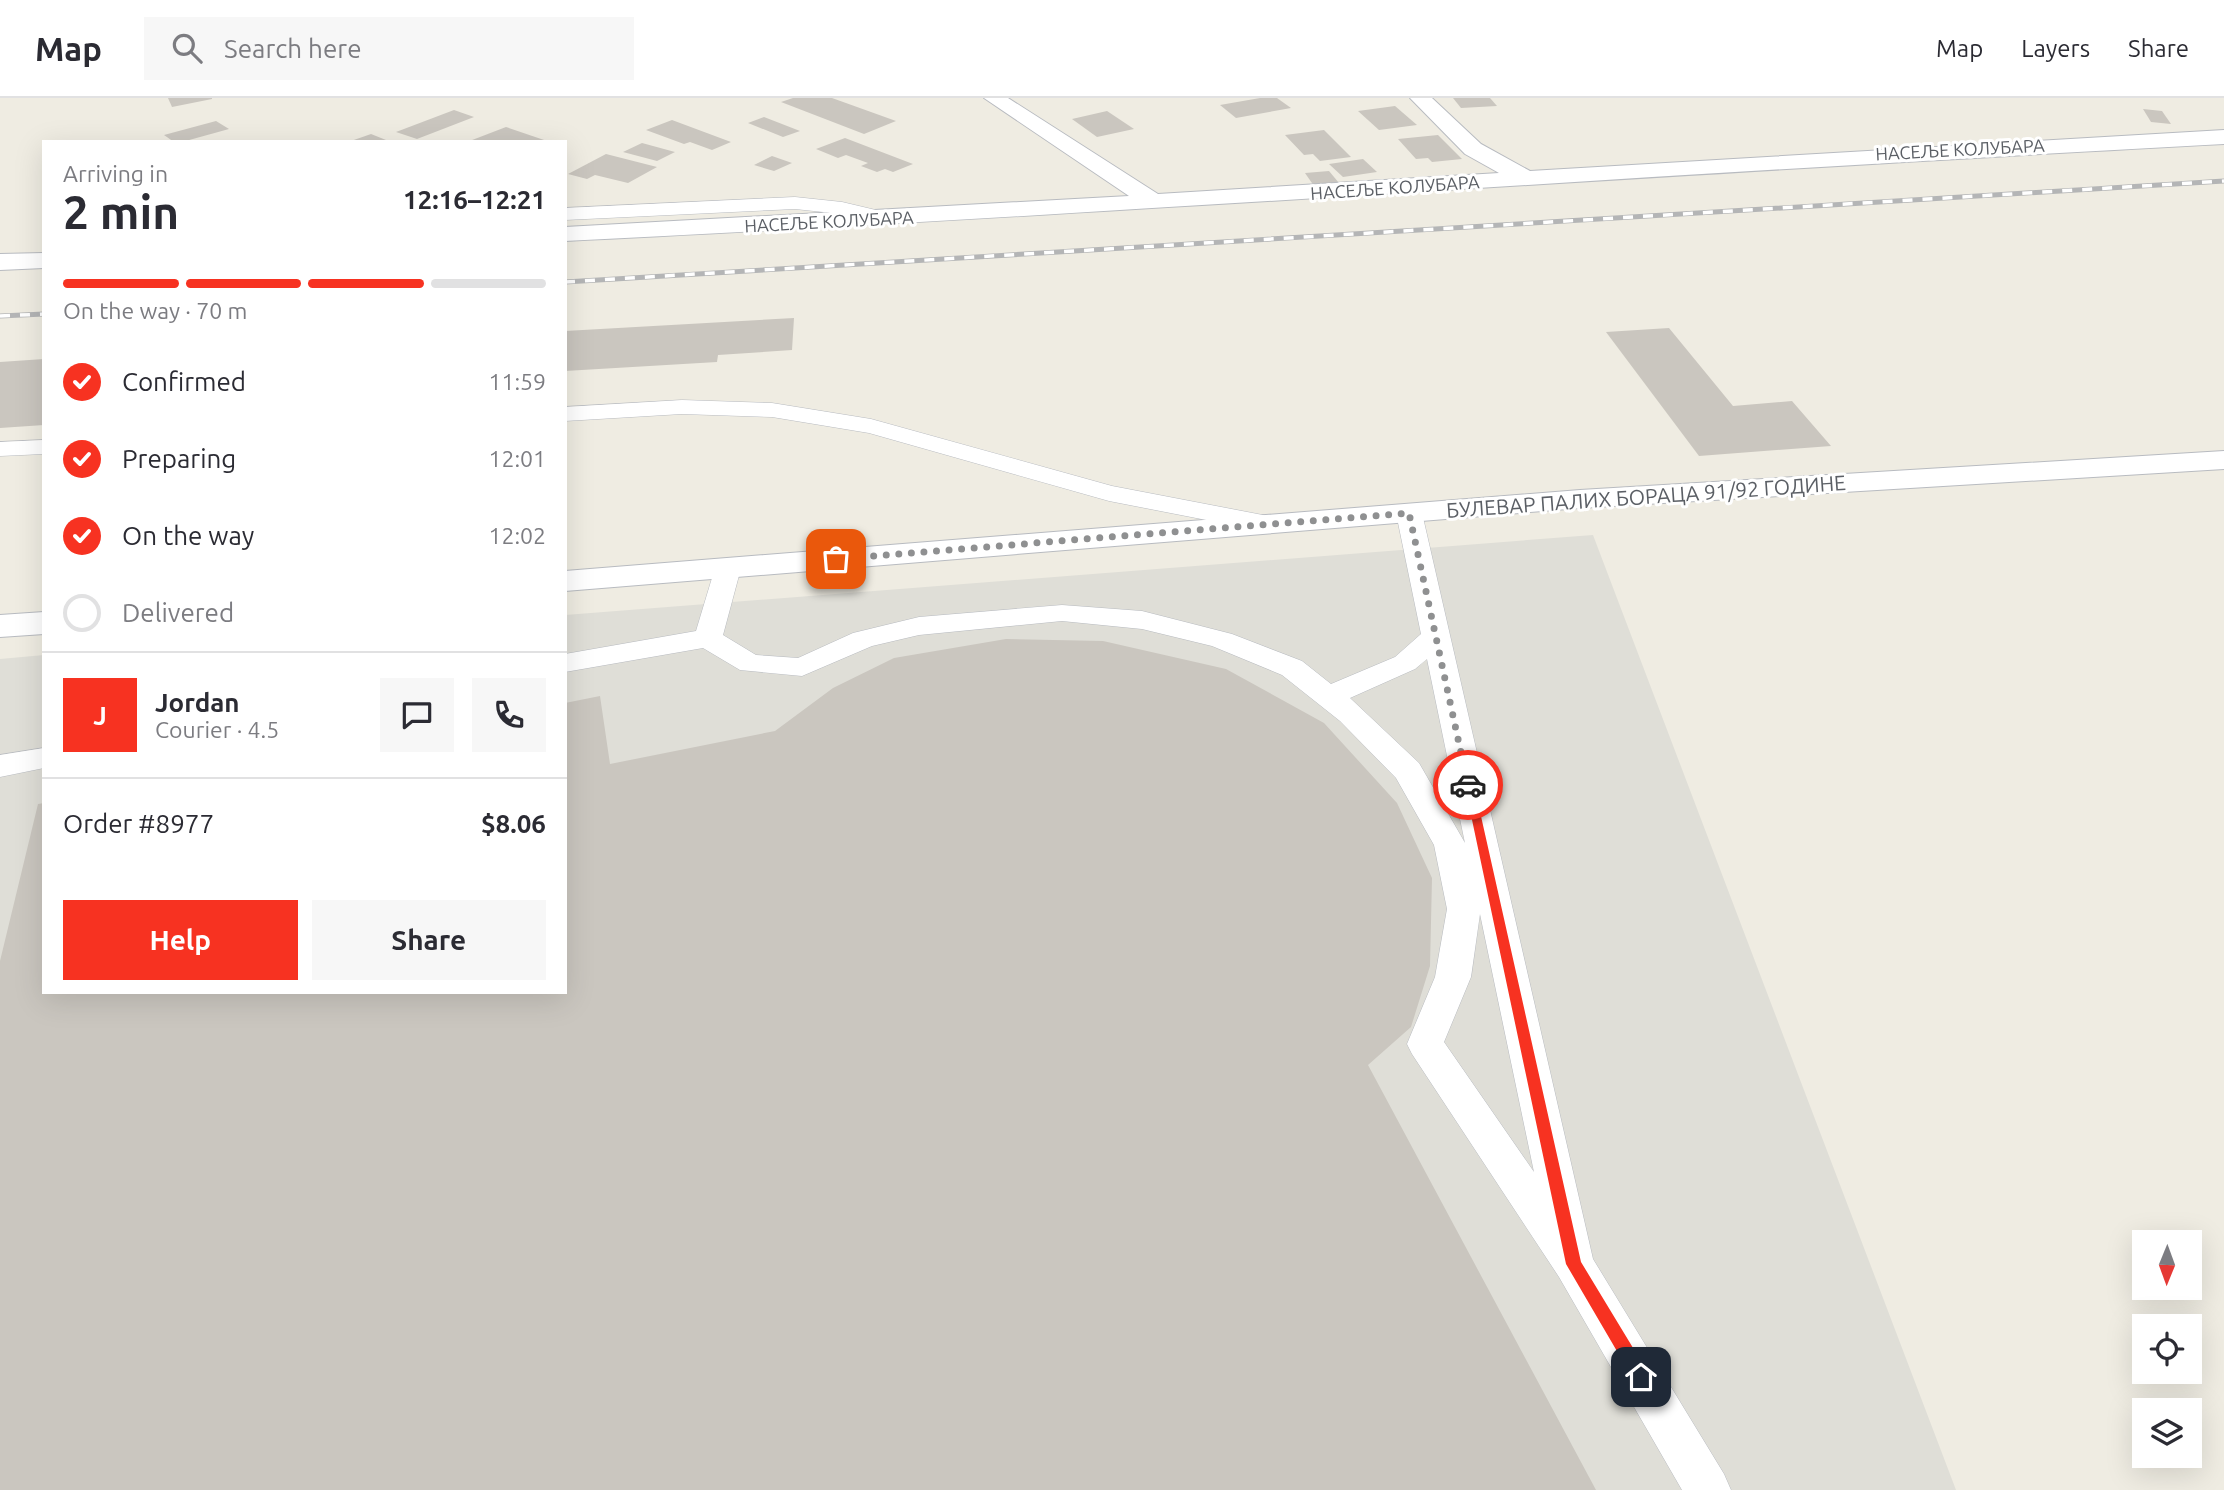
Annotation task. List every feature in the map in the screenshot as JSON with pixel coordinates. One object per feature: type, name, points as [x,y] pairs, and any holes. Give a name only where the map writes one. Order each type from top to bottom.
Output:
[{"type":"street","points":[[994,98],[1156,203]]},
{"type":"street","points":[[1420,98],[1474,149],[1528,179]]},
{"type":"street","name":"НАСЕЉЕ КОЛУБАРА","points":[[567,234],[890,219],[1919,152],[2224,137]]},
{"type":"street","points":[[0,262],[42,260]]},
{"type":"street","name":"БУЛЕВАР ПАЛИХ БОРАЦА 91/92 ГОДИНЕ","points":[[567,581],[1580,499],[2224,460]]},
{"type":"street","points":[[0,626],[42,623]]},
{"type":"lane","points":[[567,214],[795,203],[842,208],[890,219]]},
{"type":"lane","points":[[567,414],[682,407],[772,410],[872,426],[1109,493],[1268,524]]},
{"type":"lane","points":[[0,449],[42,447]]},
{"type":"lane","points":[[1409,513],[1574,1264]]},
{"type":"lane","points":[[708,638],[728,568]]},
{"type":"lane","points":[[567,663],[708,638],[750,664],[802,667],[863,639],[919,626],[989,618],[1075,614],[1142,620],[1223,640],[1292,668],[1329,696],[1408,771],[1450,845],[1464,909],[1453,977],[1425,1044],[1574,1264],[1708,1490]]},
{"type":"lane","points":[[1329,696],[1405,663],[1436,636]]},
{"type":"lane","points":[[0,766],[42,758]]},
{"type":"shaded area","points":[[1593,535],[1956,1490],[0,1490],[0,659],[42,655],[42,994],[567,994],[567,615]]},
{"type":"building","points":[[168,98],[212,98],[212,99],[172,107]]},
{"type":"building","points":[[793,98],[832,98],[896,121],[864,134],[781,102]]},
{"type":"building","points":[[1277,98],[1291,108],[1236,118],[1220,105]]},
{"type":"building","points":[[1453,98],[1490,98],[1497,106],[1461,108]]},
{"type":"building","points":[[1395,106],[1417,125],[1379,130],[1358,111]]},
{"type":"building","points":[[2143,109],[2162,111],[2171,124],[2151,122]]},
{"type":"building","points":[[454,110],[474,117],[417,139],[396,132]]},
{"type":"building","points":[[1107,111],[1134,129],[1097,137],[1072,119]]},
{"type":"building","points":[[764,117],[800,131],[783,137],[748,123]]},
{"type":"building","points":[[672,120],[731,142],[712,150],[690,142],[684,144],[646,130]]},
{"type":"building","points":[[216,121],[229,129],[189,140],[171,140],[164,135]]},
{"type":"building","points":[[506,127],[544,140],[472,140]]},
{"type":"building","points":[[1324,130],[1351,157],[1320,161],[1313,154],[1304,155],[1285,135]]},
{"type":"building","points":[[371,134],[386,140],[354,140]]},
{"type":"building","points":[[1438,135],[1462,159],[1432,162],[1428,158],[1416,159],[1398,139]]},
{"type":"building","points":[[845,138],[913,164],[893,172],[885,169],[877,172],[861,166],[868,163],[846,155],[838,158],[816,149]]},
{"type":"building","points":[[642,143],[675,152],[657,161],[623,152]]},
{"type":"building","points":[[606,154],[657,167],[628,183],[595,175],[587,179],[568,174]]},
{"type":"building","points":[[772,156],[792,163],[774,171],[754,165]]},
{"type":"building","points":[[1363,159],[1377,172],[1343,177],[1329,164]]},
{"type":"building","points":[[1329,171],[1339,183],[1314,186],[1305,173]]},
{"type":"building","points":[[794,318],[792,350],[718,355],[717,362],[567,371],[567,331]]},
{"type":"building","points":[[1669,328],[1733,406],[1792,401],[1831,446],[1699,456],[1606,332]]},
{"type":"building","points":[[42,359],[42,425],[0,428],[0,362]]},
{"type":"building","points":[[1006,639],[1103,641],[1226,669],[1324,723],[1397,803],[1432,878],[1430,966],[1411,1027],[1368,1065],[1596,1490],[0,1490],[0,961],[38,804],[42,803],[42,994],[567,994],[567,703],[600,696],[610,764],[775,731],[833,688],[894,658]]},
{"type":"railway","points":[[567,282],[2224,181]]},
{"type":"railway","points":[[0,316],[42,314]]},
{"type":"way so far","points":[[836,559],[1409,513],[1468,785]]},
{"type":"route","points":[[1468,785],[1574,1264],[1641,1377]]}]
